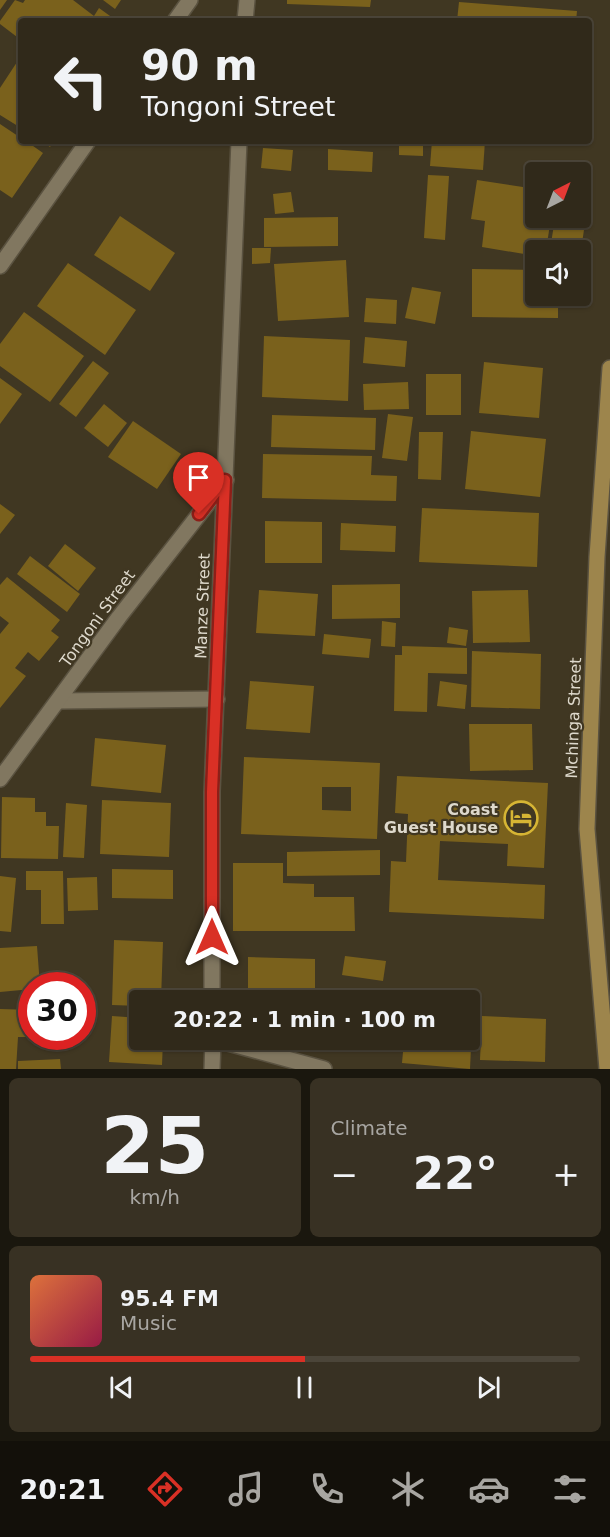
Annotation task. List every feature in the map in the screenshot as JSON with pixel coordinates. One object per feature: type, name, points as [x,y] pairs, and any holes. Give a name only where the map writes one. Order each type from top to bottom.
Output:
[{"type":"main road","name":"Mchinga Street","points":[[607,1069],[587,829],[597,557],[610,368]]},
{"type":"street","points":[[177,18],[190,0]]},
{"type":"street","points":[[245,18],[247,0]]},
{"type":"street","points":[[0,266],[86,144]]},
{"type":"street","name":"Manze Street","points":[[213,990],[212,792],[239,144]]},
{"type":"street","name":"Tongoni Street","points":[[0,779],[118,617],[225,480]]},
{"type":"street","points":[[59,701],[217,699]]},
{"type":"street","points":[[212,1069],[214,1050]]},
{"type":"street","points":[[253,1050],[324,1069]]},
{"type":"building","points":[[0,0],[7,0],[0,10]]},
{"type":"building","points":[[15,0],[23,3],[25,0],[73,0],[94,16],[99,8],[113,18],[18,18],[18,38],[0,24]]},
{"type":"building","points":[[103,0],[121,0],[115,9]]},
{"type":"building","points":[[287,0],[371,0],[370,7],[287,4]]},
{"type":"building","points":[[459,2],[577,11],[576,18],[457,18]]},
{"type":"building","points":[[18,61],[18,126],[0,115],[0,88]]},
{"type":"building","points":[[0,124],[18,136],[18,144],[30,144],[43,153],[12,198],[0,190]]},
{"type":"building","points":[[399,144],[423,144],[423,156],[399,155]]},
{"type":"building","points":[[432,144],[485,144],[483,170],[430,166]]},
{"type":"building","points":[[263,148],[293,150],[291,171],[261,168]]},
{"type":"building","points":[[328,149],[373,152],[372,172],[328,170]]},
{"type":"building","points":[[428,175],[449,176],[445,240],[424,238]]},
{"type":"building","points":[[477,180],[525,187],[525,228],[549,228],[548,240],[525,240],[525,254],[482,247],[485,221],[471,219]]},
{"type":"building","points":[[291,192],[294,212],[275,214],[273,194]]},
{"type":"building","points":[[120,216],[175,253],[150,291],[94,255]]},
{"type":"building","points":[[338,217],[338,246],[264,247],[264,218]]},
{"type":"building","points":[[553,228],[584,228],[582,240],[552,240]]},
{"type":"building","points":[[252,248],[271,248],[270,263],[252,264]]},
{"type":"building","points":[[346,260],[349,317],[278,321],[274,264]]},
{"type":"building","points":[[68,263],[136,310],[105,355],[37,306]]},
{"type":"building","points":[[472,269],[525,270],[525,306],[558,306],[558,318],[472,317]]},
{"type":"building","points":[[412,287],[441,292],[435,324],[405,318]]},
{"type":"building","points":[[366,298],[397,300],[396,324],[364,322]]},
{"type":"building","points":[[24,312],[84,356],[50,402],[0,366],[0,344]]},
{"type":"building","points":[[264,336],[350,340],[348,401],[262,397]]},
{"type":"building","points":[[365,337],[407,341],[405,367],[363,363]]},
{"type":"building","points":[[93,361],[109,373],[76,417],[59,404]]},
{"type":"building","points":[[484,362],[543,368],[539,418],[479,413]]},
{"type":"building","points":[[426,374],[461,374],[461,415],[426,415]]},
{"type":"building","points":[[0,378],[22,394],[0,424]]},
{"type":"building","points":[[408,382],[409,409],[364,410],[363,384]]},
{"type":"building","points":[[104,404],[127,423],[108,447],[84,428]]},
{"type":"building","points":[[388,414],[413,417],[407,461],[382,458]]},
{"type":"building","points":[[272,415],[376,418],[375,450],[271,447]]},
{"type":"building","points":[[133,421],[181,454],[157,489],[108,457]]},
{"type":"building","points":[[471,431],[546,439],[540,497],[465,489]]},
{"type":"building","points":[[419,432],[443,432],[441,480],[418,479]]},
{"type":"building","points":[[263,454],[372,456],[371,475],[397,476],[396,501],[262,498]]},
{"type":"building","points":[[0,504],[15,515],[0,534]]},
{"type":"building","points":[[422,508],[539,513],[537,567],[419,562]]},
{"type":"building","points":[[265,521],[322,522],[322,563],[265,563]]},
{"type":"building","points":[[341,523],[396,526],[395,552],[340,550]]},
{"type":"building","points":[[65,544],[96,568],[78,591],[48,566]]},
{"type":"building","points":[[30,556],[80,594],[67,612],[17,574]]},
{"type":"building","points":[[7,577],[60,620],[51,631],[59,637],[39,661],[28,652],[15,668],[26,676],[0,708],[0,634],[9,623],[0,616],[0,585]]},
{"type":"building","points":[[400,584],[400,618],[332,619],[332,585]]},
{"type":"building","points":[[259,590],[318,594],[315,636],[256,633]]},
{"type":"building","points":[[528,590],[530,642],[473,643],[472,591]]},
{"type":"building","points":[[382,621],[396,623],[395,647],[381,646]]},
{"type":"building","points":[[449,627],[468,630],[466,646],[447,643]]},
{"type":"building","points":[[324,634],[371,639],[369,658],[322,654]]},
{"type":"building","points":[[402,646],[467,648],[467,674],[428,673],[427,712],[394,711],[395,655],[402,655]]},
{"type":"building","points":[[472,651],[541,654],[540,709],[471,707]]},
{"type":"building","points":[[250,681],[314,686],[310,733],[246,729]]},
{"type":"building","points":[[440,681],[467,685],[465,709],[437,706]]},
{"type":"building","points":[[469,724],[532,724],[533,770],[470,771]]},
{"type":"building","points":[[95,738],[166,745],[161,793],[91,786]]},
{"type":"building","points":[[244,757],[380,763],[377,839],[241,834]],"holes":[[[322,787],[351,787],[351,811],[322,810]]]},
{"type":"building","points":[[397,776],[548,783],[544,868],[507,866],[508,844],[440,841],[438,880],[545,885],[544,919],[389,912],[391,861],[406,862],[408,814],[395,813]]},
{"type":"building","points":[[2,797],[35,798],[35,812],[46,812],[46,826],[59,826],[58,859],[1,858]]},
{"type":"building","points":[[102,800],[171,803],[169,857],[100,854]]},
{"type":"building","points":[[66,803],[87,805],[84,858],[63,857]]},
{"type":"building","points":[[380,850],[380,875],[287,876],[287,852]]},
{"type":"building","points":[[233,863],[283,863],[283,883],[314,884],[314,897],[354,897],[355,931],[233,931]]},
{"type":"building","points":[[112,869],[173,870],[173,899],[112,898]]},
{"type":"building","points":[[26,871],[63,871],[64,924],[41,924],[41,890],[26,890]]},
{"type":"building","points":[[0,876],[16,878],[11,932],[0,931]]},
{"type":"building","points":[[97,877],[98,910],[68,911],[67,878]]},
{"type":"building","points":[[114,940],[163,942],[161,990],[129,990],[129,1006],[112,1005]]},
{"type":"building","points":[[37,946],[39,972],[18,972],[18,990],[0,992],[0,948]]},
{"type":"building","points":[[345,956],[386,961],[383,981],[342,975]]},
{"type":"building","points":[[248,957],[315,959],[315,990],[248,990]]},
{"type":"building","points":[[0,1009],[18,1010],[16,1069],[0,1069]]},
{"type":"building","points":[[112,1016],[129,1017],[129,1050],[163,1050],[162,1065],[109,1062]]},
{"type":"building","points":[[482,1016],[546,1019],[545,1062],[480,1060]]},
{"type":"building","points":[[403,1050],[471,1050],[470,1069],[402,1063]]},
{"type":"building","points":[[60,1059],[61,1069],[18,1069],[18,1061]]},
{"type":"place","name":"Coast Guest House","points":[[521,818]]},
{"type":"route","points":[[199,514],[225,480],[212,792],[212,937]]}]
